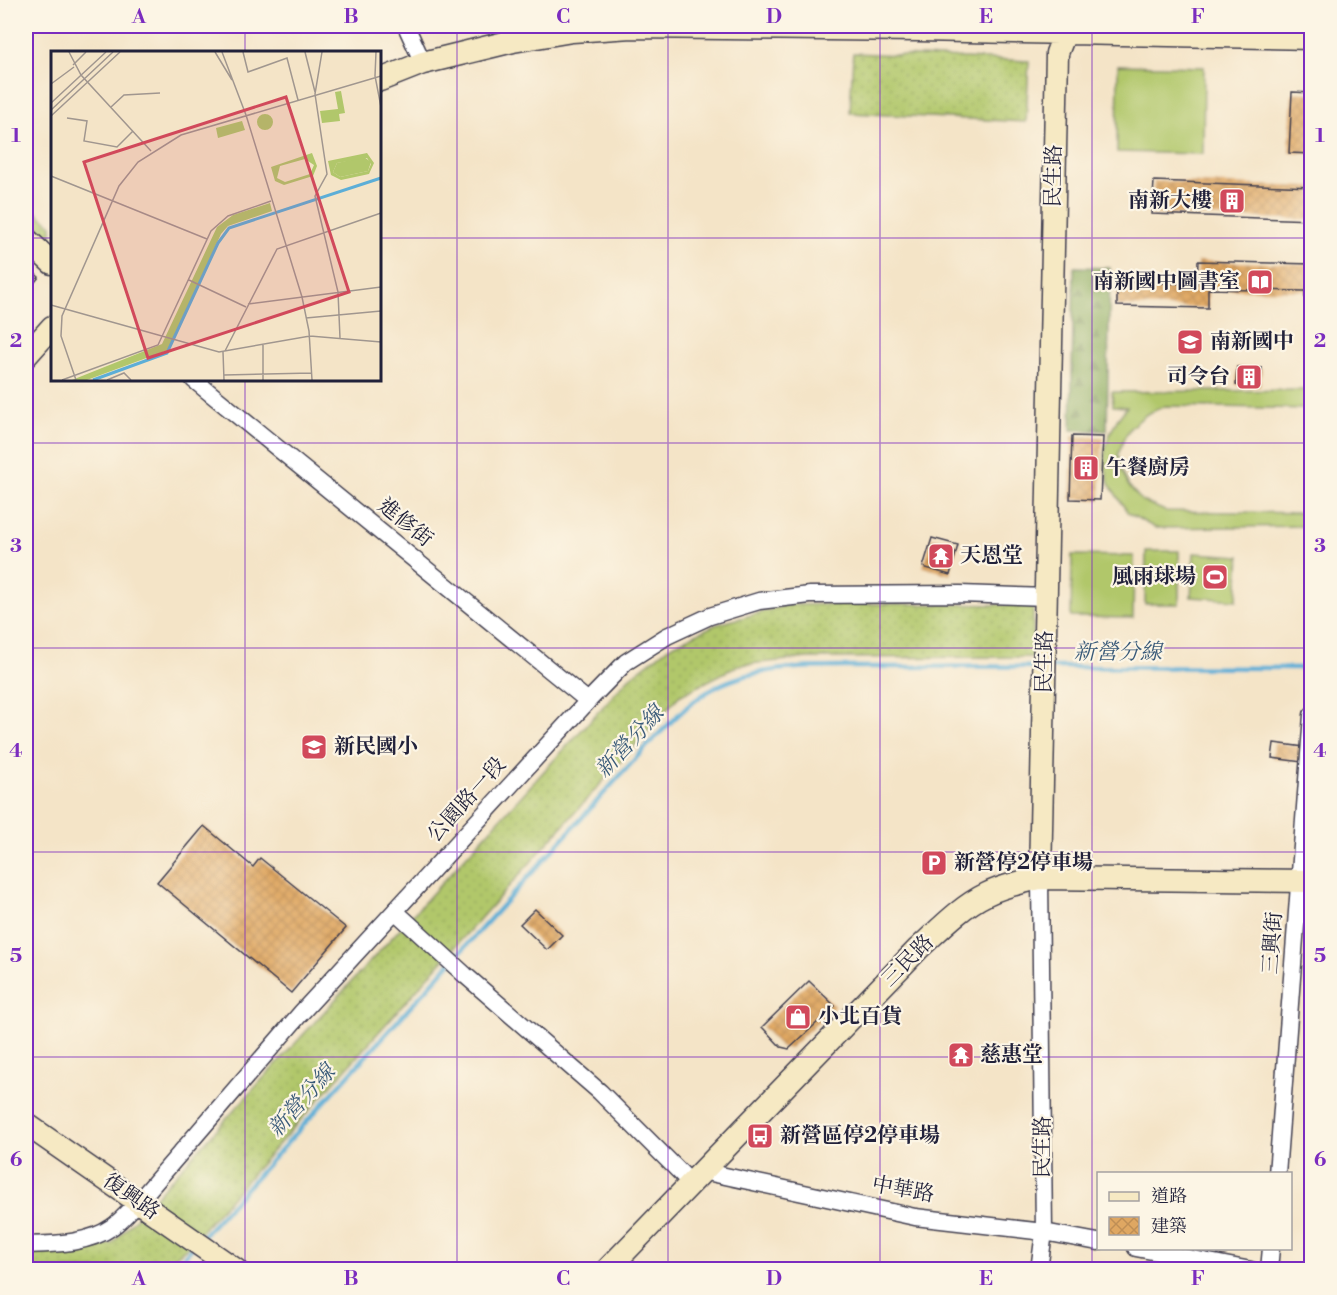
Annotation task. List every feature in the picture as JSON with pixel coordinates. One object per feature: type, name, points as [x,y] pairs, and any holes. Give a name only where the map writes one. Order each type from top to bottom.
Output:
[{"type":"street","points":[[406,26],[423,63]]},
{"type":"street","points":[[381,80],[423,63],[513,41],[572,31],[630,27],[1311,38]]},
{"type":"street","name":"民生路","points":[[1039,1269],[1044,1232],[1040,878],[1056,34]]},
{"type":"street","points":[[26,239],[51,262]]},
{"type":"street","points":[[26,356],[51,328]]},
{"type":"street","name":"進修街","points":[[195,381],[588,700]]},
{"type":"street","name":"公園路一段","points":[[26,1245],[53,1245],[83,1240],[111,1228],[139,1202],[301,1013],[588,700],[626,662],[667,636],[710,616],[759,602],[810,596],[960,594],[1047,597]]},
{"type":"street","name":"三興街","points":[[1277,1172],[1305,881],[1311,715]]},
{"type":"street","name":"三民路","points":[[607,1269],[918,949],[965,907],[987,894],[1007,886],[1040,878],[1305,881]]},
{"type":"street","points":[[396,912],[697,1177]]},
{"type":"street","name":"復興路","points":[[26,1124],[236,1269]]},
{"type":"street","name":"中華路","points":[[697,1177],[915,1216],[1044,1232],[1097,1242]]},
{"type":"street","points":[[1147,1250],[1251,1269]]},
{"type":"street","points":[[1269,1269],[1271,1250]]},
{"type":"green space","points":[[853,53],[1029,61],[1026,122],[850,113]]},
{"type":"green space","points":[[1118,65],[1204,67],[1203,154],[1117,152]]},
{"type":"green space","points":[[26,204],[51,224],[51,239],[26,216]]},
{"type":"green space","points":[[1074,267],[1110,268],[1107,431],[1071,430]]},
{"type":"green space","points":[[1311,390],[1311,409],[1165,406],[1147,414],[1131,427],[1118,455],[1128,485],[1142,501],[1165,511],[1311,513],[1311,526],[1155,528],[1128,513],[1109,484],[1105,466],[1105,450],[1117,420],[1127,407],[1113,406],[1112,392]]},
{"type":"green space","points":[[1146,551],[1179,551],[1179,604],[1145,604]]},
{"type":"green space","name":"風雨球場","points":[[1194,553],[1240,556],[1237,600],[1191,597]]},
{"type":"green space","points":[[1072,555],[1134,556],[1133,618],[1071,617]]},
{"type":"green space","points":[[788,605],[1033,605],[1033,657],[807,658],[739,665],[679,696],[186,1248],[159,1270],[26,1269],[26,1252],[78,1250],[112,1244],[629,678],[669,647],[715,625]]},
{"type":"building","points":[[1292,92],[1312,93],[1312,154],[1289,153]]},
{"type":"building","name":"南新大樓","points":[[1154,181],[1312,187],[1312,220],[1152,214]]},
{"type":"building","points":[[1198,261],[1312,264],[1312,309],[1305,309],[1305,291],[1208,289],[1208,308],[1117,306],[1117,282],[1197,284]]},
{"type":"building","points":[[26,266],[39,277],[26,293]]},
{"type":"building","name":"司令台","points":[[1237,367],[1262,368],[1260,387],[1236,385]]},
{"type":"building","name":"午餐廚房","points":[[1072,436],[1103,437],[1100,500],[1070,499]]},
{"type":"building","name":"天恩堂","points":[[932,538],[958,545],[950,575],[923,567]]},
{"type":"building","points":[[1274,743],[1304,747],[1302,762],[1272,758]]},
{"type":"building","points":[[204,826],[253,867],[260,858],[346,928],[291,993],[157,882]]},
{"type":"building","points":[[535,909],[562,935],[547,950],[520,924]]},
{"type":"building","name":"小北百貨","points":[[809,981],[835,1006],[789,1049],[781,1047],[762,1027]]},
{"type":"waterway","name":"新營分線","points":[[201,1238],[646,747],[697,699],[735,679],[776,670],[841,667],[1039,667]]},
{"type":"waterway","name":"新營分線","points":[[1050,667],[1312,668]]},
{"type":"waterway","name":"新營分線","points":[[172,1270],[191,1249]]},
{"type":"place","name":"南新大樓","points":[[1232,201]]},
{"type":"place","name":"南新國中圖書室","points":[[1260,282]]},
{"type":"place","name":"南新國中","points":[[1190,342]]},
{"type":"place","name":"司令台","points":[[1249,377]]},
{"type":"place","name":"午餐廚房","points":[[1086,468]]},
{"type":"place","name":"天恩堂","points":[[941,556]]},
{"type":"place","name":"風雨球場","points":[[1215,577]]},
{"type":"place","name":"新民國小","points":[[314,747]]},
{"type":"place","name":"新營停2停車場","points":[[934,863]]},
{"type":"place","name":"小北百貨","points":[[798,1017]]},
{"type":"place","name":"慈惠堂","points":[[961,1055]]},
{"type":"place","name":"新營區停2停車場","points":[[760,1136]]}]
